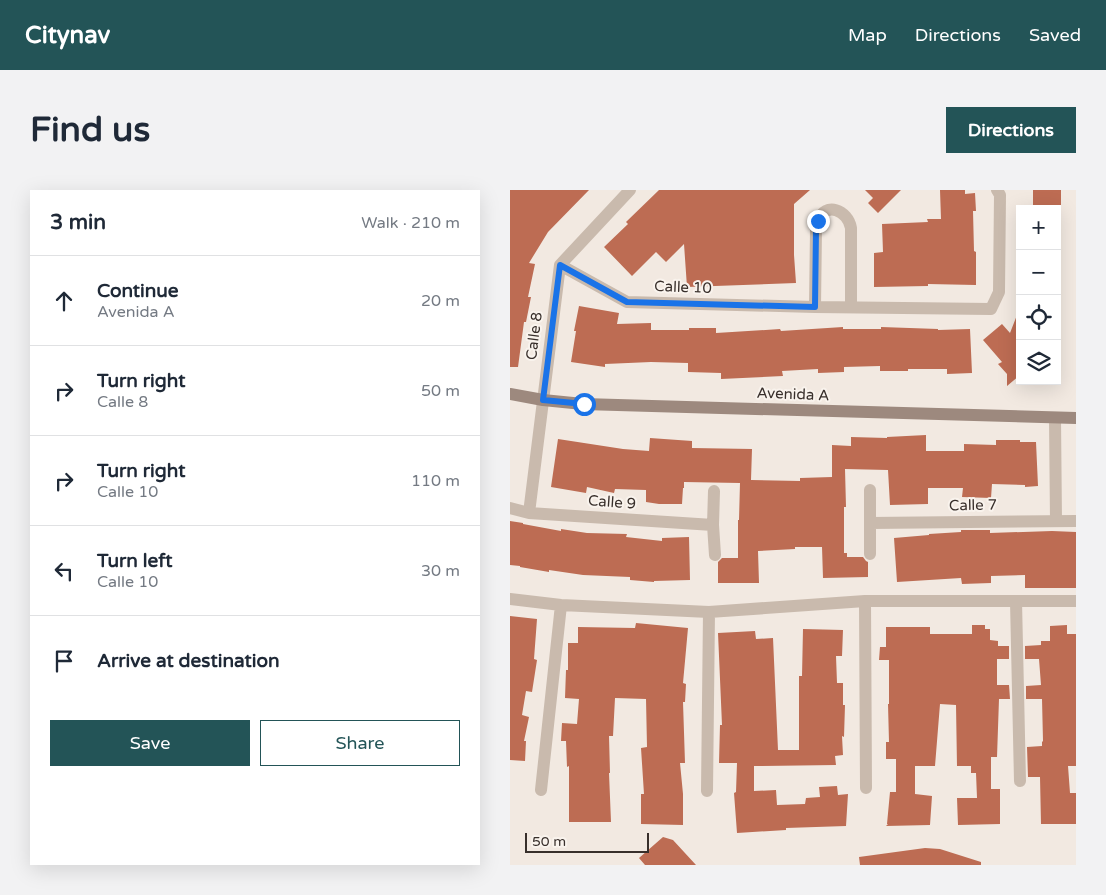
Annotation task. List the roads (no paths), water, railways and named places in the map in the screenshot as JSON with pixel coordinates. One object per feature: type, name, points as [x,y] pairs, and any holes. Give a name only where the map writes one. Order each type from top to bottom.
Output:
[{"type":"street","points":[[560,265],[630,190]]},
{"type":"street","name":"Calle 10","points":[[560,265],[627,302],[991,309],[999,292],[1000,195],[997,190]]},
{"type":"street","points":[[815,307],[816,229],[818,221],[824,212],[830,210],[837,210],[845,214],[850,221],[851,307]]},
{"type":"street","name":"Calle 8","points":[[529,513],[560,265]]},
{"type":"street","name":"Avenida A","points":[[510,394],[543,400],[584,404],[1076,418]]},
{"type":"street","points":[[1055,418],[1056,521]]},
{"type":"street","points":[[870,490],[870,554]]},
{"type":"street","points":[[714,491],[713,525],[715,555]]},
{"type":"street","name":"Calle 9","points":[[510,508],[529,513],[713,525]]},
{"type":"street","name":"Calle 7","points":[[870,523],[1076,521]]},
{"type":"street","points":[[510,599],[561,605],[709,612],[865,601],[1076,601]]},
{"type":"street","points":[[865,601],[866,788]]},
{"type":"street","points":[[1016,601],[1020,781]]},
{"type":"street","points":[[541,790],[561,605]]},
{"type":"street","points":[[707,791],[709,612]]}]
